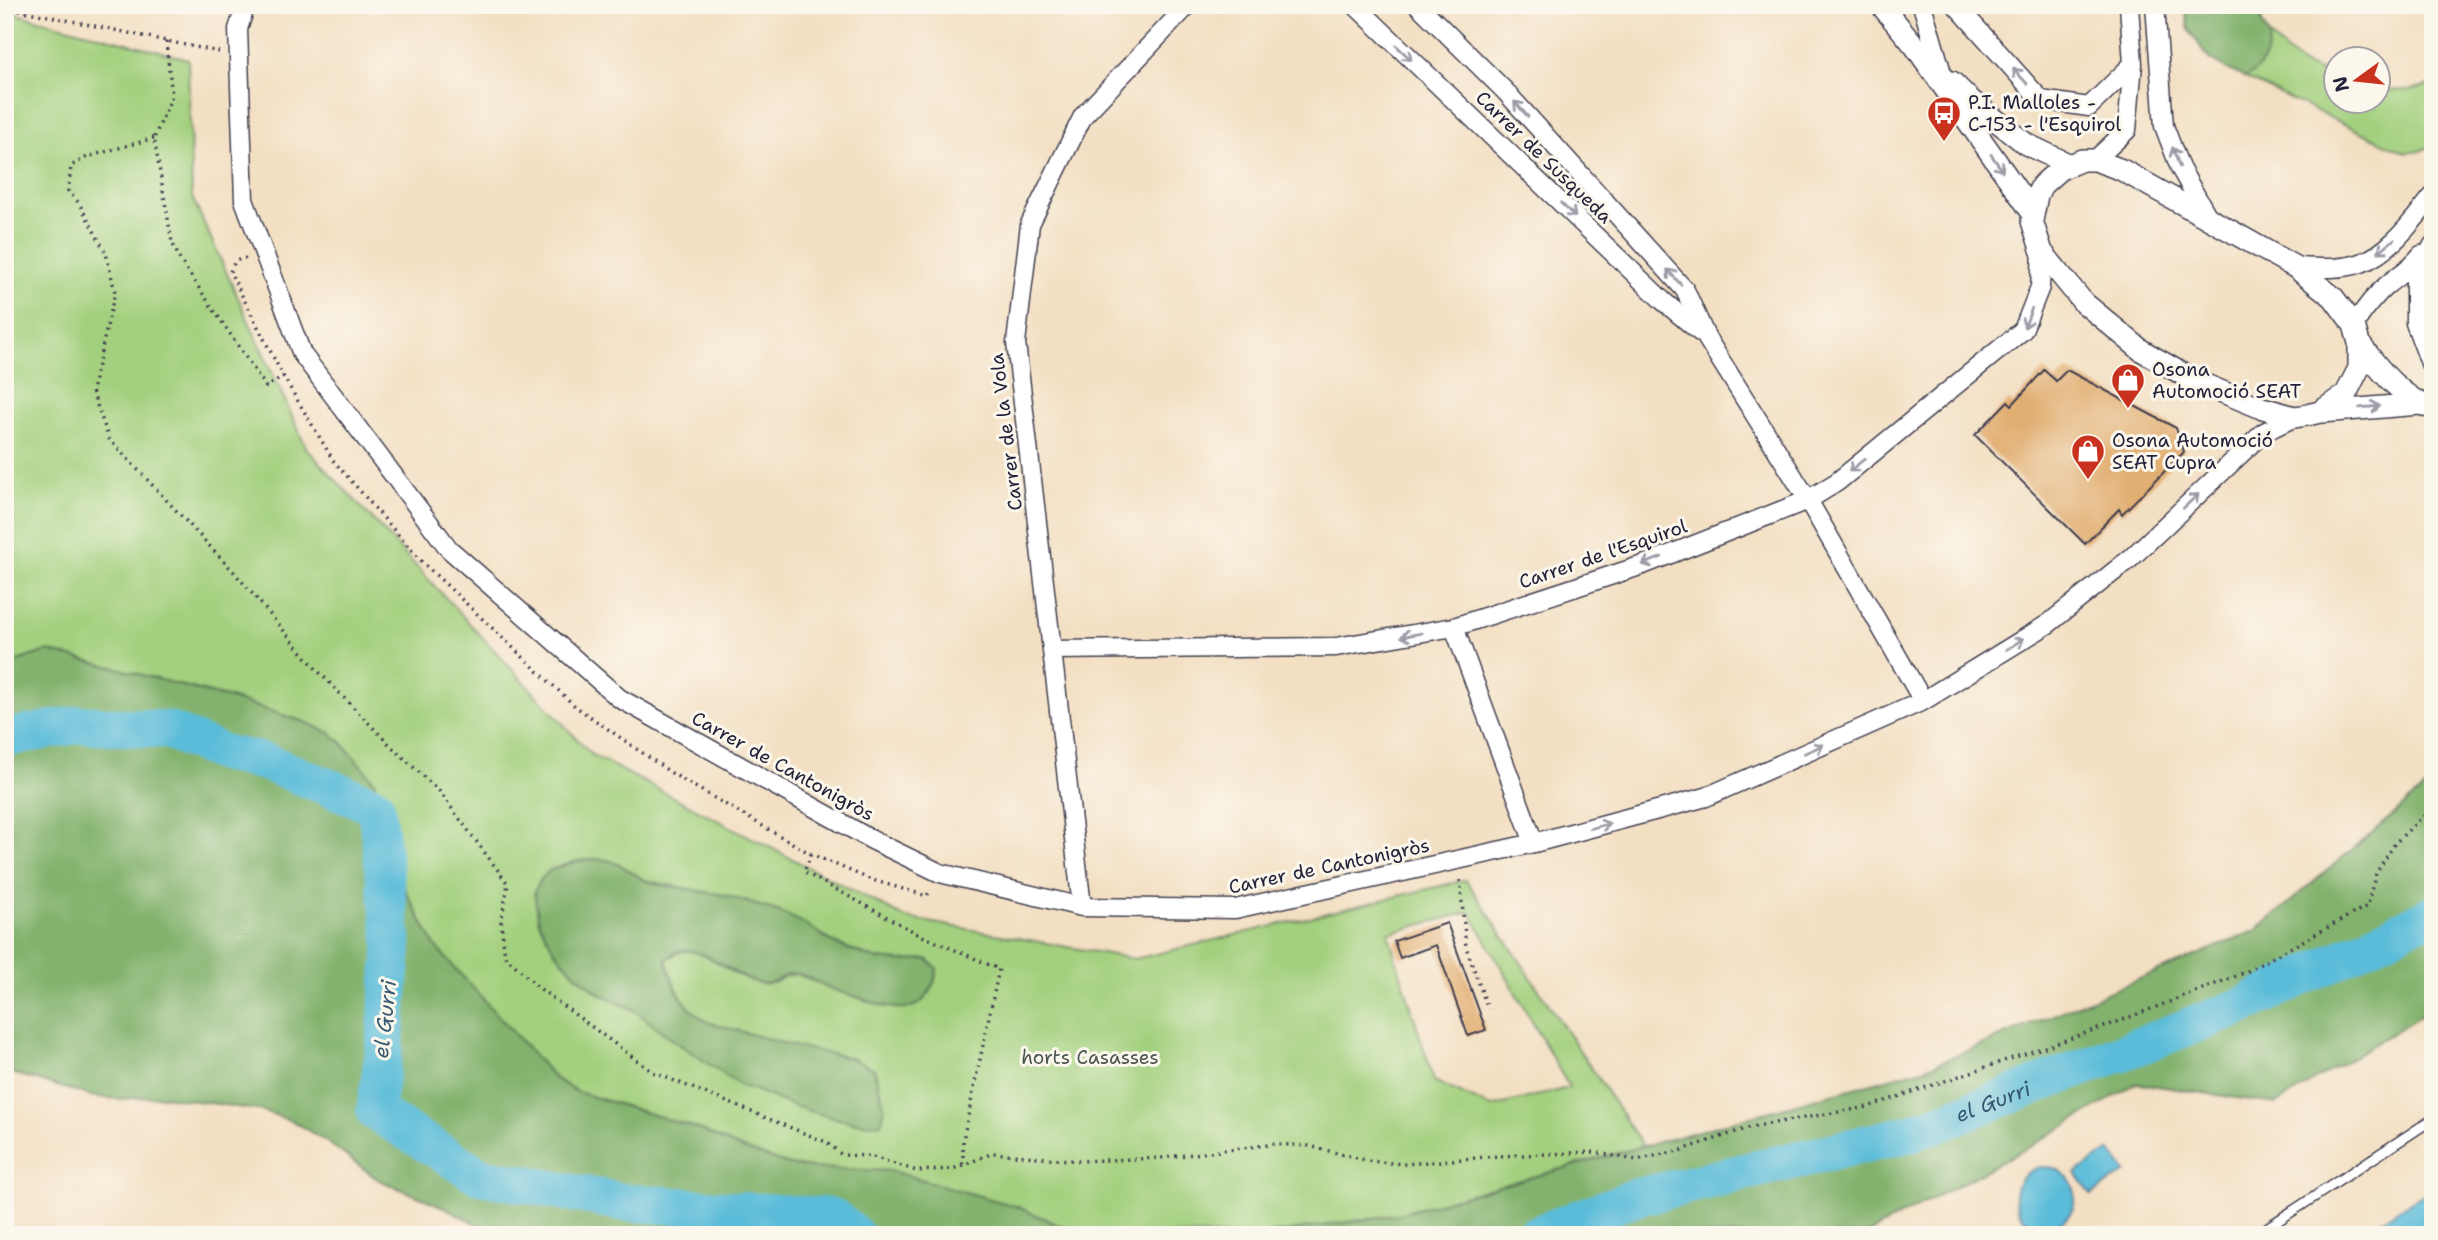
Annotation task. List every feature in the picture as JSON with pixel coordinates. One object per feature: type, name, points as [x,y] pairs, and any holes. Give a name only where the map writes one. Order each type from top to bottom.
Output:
[{"type":"street","name":"Carrer de Cantonigròs","points":[[246,5],[238,29],[244,200],[302,355],[449,550],[631,705],[872,840],[940,873],[1082,907],[1235,909],[1534,843],[1706,797],[1923,701],[2048,624],[2131,558],[2264,432],[2295,416]]},
{"type":"street","name":"Carrer de la Vola","points":[[1082,907],[1016,343],[1030,224],[1083,116],[1188,5]]},
{"type":"street","name":"Carrer de Susqueda","points":[[1355,5],[1662,300],[1706,337]]},
{"type":"street","name":"Carrer de Susqueda","points":[[1418,5],[1505,90],[1685,290],[1706,337],[1808,500],[1923,701]]},
{"type":"street","points":[[1881,5],[1915,46],[2032,212],[2035,235],[2042,252],[2083,302],[2141,350],[2192,379],[2259,407],[2295,416],[2426,406]]},
{"type":"street","points":[[1922,5],[1942,73]]},
{"type":"street","points":[[1956,5],[2041,100],[2089,107],[2133,64]]},
{"type":"street","points":[[2095,160],[2127,130],[2133,64],[2129,5]]},
{"type":"street","points":[[2155,5],[2164,126],[2180,168],[2207,217]]},
{"type":"street","points":[[1915,46],[1969,99],[2026,144],[2070,165]]},
{"type":"street","points":[[2032,212],[2042,185],[2060,169],[2082,160],[2095,160],[2122,170],[2295,267],[2333,297],[2383,375],[2426,406]]},
{"type":"street","points":[[2295,267],[2326,268],[2361,263],[2383,250],[2433,196]]},
{"type":"street","points":[[2320,412],[2346,394],[2359,368],[2356,334],[2367,306],[2385,287],[2413,265],[2433,239]]},
{"type":"street","points":[[2433,245],[2415,279],[2415,323],[2433,371]]},
{"type":"street","name":"Carrer de l'Esquirol","points":[[1052,650],[1336,647],[1454,628],[1643,565],[1808,500],[1837,482],[2023,330],[2040,287],[2042,252]]},
{"type":"street","points":[[1454,628],[1534,843]]},
{"type":"lane","points":[[2256,1235],[2433,1119]]},
{"type":"path","points":[[5,7],[239,56]]},
{"type":"path","points":[[166,41],[172,96],[154,138],[172,242],[180,260],[266,387],[282,376]]},
{"type":"path","points":[[100,154],[154,138]]},
{"type":"path","points":[[811,854],[804,872],[920,935],[999,970],[963,1140],[963,1165]]},
{"type":"path","points":[[1460,897],[1466,947],[1488,1009]]},
{"type":"green space","points":[[2184,5],[2257,5],[2270,37],[2266,56],[2260,66],[2245,78],[2210,60],[2189,30]]},
{"type":"green space","name":"horts Casasses","points":[[5,11],[188,59],[192,197],[307,449],[592,755],[906,918],[1135,959],[1466,880],[1643,1146],[1399,1214],[1265,1235],[1107,1235],[1063,1227],[1018,1207],[891,1171],[789,1165],[740,1148],[696,1128],[578,1092],[556,1079],[435,946],[406,892],[374,781],[330,733],[305,722],[227,697],[47,651],[5,665]],"holes":[[[608,860],[644,880],[739,899],[780,912],[835,943],[875,959],[927,959],[937,968],[930,993],[886,1007],[797,974],[785,976],[774,983],[745,978],[710,958],[693,952],[685,951],[666,960],[680,996],[707,1022],[793,1046],[851,1058],[874,1069],[882,1096],[854,1123],[741,1086],[634,1010],[597,992],[574,973],[554,950],[541,879],[564,865]],[[1470,912],[1569,1087],[1568,1088],[1491,1107],[1434,1081],[1388,933]]]},
{"type":"green space","points":[[2270,37],[2301,64],[2322,72],[2322,114],[2245,78],[2256,70],[2267,50]]},
{"type":"green space","points":[[2433,84],[2433,145],[2406,153],[2327,116],[2392,116],[2392,91],[2411,90]]},
{"type":"green space","points":[[2433,263],[2433,341],[2423,328],[2420,286]]},
{"type":"green space","points":[[47,651],[252,705],[305,722],[330,733],[341,742],[374,781],[406,892],[435,946],[555,1079],[578,1092],[696,1128],[740,1148],[789,1165],[891,1171],[1018,1207],[1063,1227],[1107,1235],[498,1235],[446,1208],[379,1180],[327,1142],[292,1121],[264,1111],[163,1096],[121,1099],[95,1097],[5,1071],[5,665]]},
{"type":"green space","points":[[2433,781],[2433,1008],[2276,1104],[2137,1083],[2033,1145],[1865,1235],[1265,1235],[1399,1214],[1926,1068],[2257,930]]},
{"type":"green space","points":[[593,859],[608,860],[644,880],[658,884],[724,895],[780,912],[807,925],[835,944],[875,959],[927,959],[937,968],[933,984],[920,1003],[901,1008],[876,1004],[797,974],[767,983],[752,981],[706,956],[687,950],[677,952],[666,960],[680,996],[691,1010],[707,1022],[793,1046],[851,1058],[874,1069],[885,1110],[881,1123],[860,1123],[834,1118],[741,1086],[634,1010],[597,992],[574,973],[554,950],[539,922],[534,892],[550,870]]},
{"type":"water","points":[[2110,1150],[2126,1172],[2091,1195],[2076,1173]]},
{"type":"water","points":[[2045,1167],[2062,1172],[2070,1180],[2075,1197],[2070,1214],[2062,1222],[2045,1227],[2028,1222],[2020,1214],[2015,1197],[2020,1180],[2028,1172]]},
{"type":"water","points":[[2433,1188],[2433,1235],[2358,1235]]},
{"type":"building","name":"Osona Automoció SEAT Cupra","points":[[2044,370],[2056,381],[2067,370],[2176,428],[2184,452],[2122,514],[2119,509],[2085,544],[1975,435],[2008,401],[2012,405]]},
{"type":"building","points":[[1447,923],[1486,1030],[1468,1036],[1436,945],[1400,958],[1394,941]]},
{"type":"waterway","name":"el Gurri","points":[[5,738],[81,724],[168,730],[222,753],[265,762],[376,806],[393,945],[385,1044],[375,1112],[480,1176],[622,1202],[833,1217],[855,1235]]},
{"type":"waterway","name":"el Gurri","points":[[1535,1235],[1633,1198],[1912,1133],[2238,1008],[2433,914]]},
{"type":"place","name":"P.I. Malloles - C-153 - l'Esquirol","points":[[1944,143]]},
{"type":"place","name":"Osona Automoció SEAT","points":[[2128,410]]},
{"type":"place","name":"Osona Automoció SEAT Cupra","points":[[2088,481]]}]
